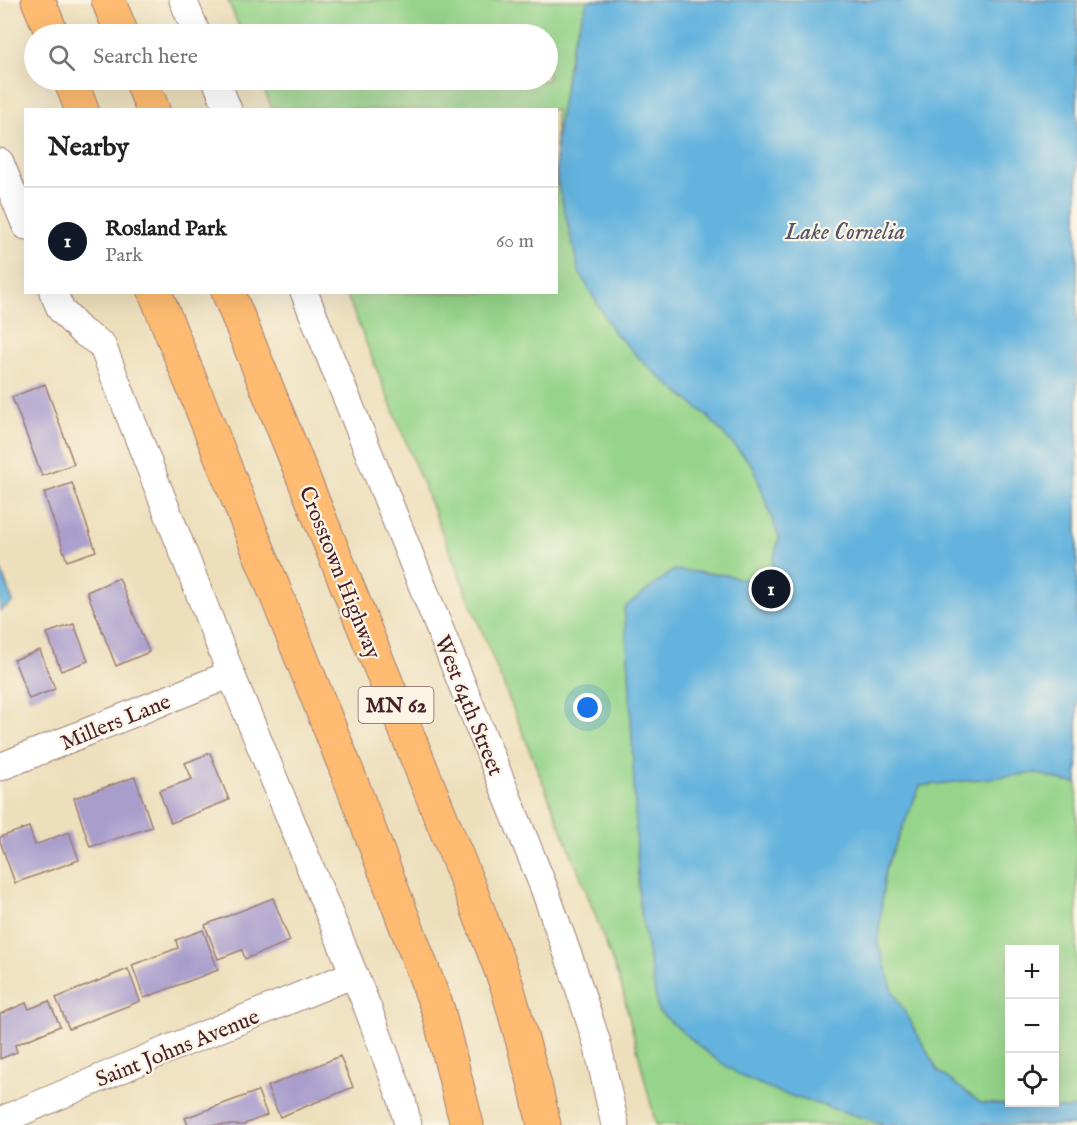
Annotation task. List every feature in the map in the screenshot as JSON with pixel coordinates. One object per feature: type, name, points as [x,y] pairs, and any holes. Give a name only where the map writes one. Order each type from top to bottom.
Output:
[{"type":"highway","points":[[38,0],[48,24]]},
{"type":"highway","points":[[108,0],[118,24]]},
{"type":"highway","points":[[74,90],[81,108]]},
{"type":"highway","points":[[145,90],[152,108]]},
{"type":"highway","name":"MN 62","points":[[156,294],[352,784],[438,1010],[467,1125]]},
{"type":"highway","name":"Crosstown Highway","points":[[229,294],[476,904],[507,986],[544,1125]]},
{"type":"street","points":[[183,0],[193,24]]},
{"type":"street","points":[[220,90],[227,108]]},
{"type":"street","points":[[0,162],[24,221]]},
{"type":"street","points":[[54,294],[61,310],[81,331],[102,345],[231,674],[354,974],[402,1100],[408,1125]]},
{"type":"street","name":"West 64th Street","points":[[305,294],[544,888],[597,1043],[615,1125]]},
{"type":"street","name":"Millers Lane","points":[[0,767],[231,674]]},
{"type":"street","name":"Saint Johns Avenue","points":[[0,1121],[354,974]]},
{"type":"green space","name":"Lake Cornelia","points":[[228,0],[1077,0],[1077,1125],[656,1125],[622,988],[584,885],[346,294],[558,294],[558,108],[272,108],[264,90],[558,90],[558,24],[238,24]]},
{"type":"water","name":"Lake Cornelia","points":[[588,0],[1077,0],[1077,783],[1036,773],[920,786],[885,870],[878,943],[893,991],[938,1071],[981,1103],[1005,1105],[1005,1107],[1069,1109],[1077,1106],[1077,1125],[884,1125],[778,1092],[741,1076],[710,1055],[658,1011],[639,900],[624,608],[674,570],[727,575],[750,581],[771,570],[779,538],[753,466],[706,415],[649,368],[613,331],[579,272],[558,184],[558,127],[572,45]]},
{"type":"water","points":[[0,567],[13,602],[0,611]]},
{"type":"building","points":[[45,384],[74,464],[42,476],[12,397]]},
{"type":"building","points":[[72,483],[96,551],[67,561],[44,493]]},
{"type":"building","points":[[119,578],[149,652],[116,666],[87,592]]},
{"type":"building","points":[[74,624],[88,661],[61,671],[47,633]]},
{"type":"building","points":[[40,650],[55,689],[29,699],[14,660]]},
{"type":"building","points":[[210,753],[229,800],[171,823],[159,791],[192,779],[185,763]]},
{"type":"building","points":[[135,777],[152,827],[90,847],[74,798]]},
{"type":"building","points":[[29,827],[35,845],[69,832],[79,860],[15,883],[0,837]]},
{"type":"building","points":[[273,898],[290,941],[245,959],[242,950],[218,959],[205,925]]},
{"type":"building","points":[[203,930],[218,970],[144,998],[132,965],[178,948],[176,940]]},
{"type":"building","points":[[128,969],[140,1001],[69,1029],[56,998]]},
{"type":"building","points":[[49,1001],[60,1026],[15,1045],[17,1052],[0,1059],[0,1014],[26,1003],[29,1009]]},
{"type":"building","points":[[340,1056],[353,1087],[280,1117],[267,1087]]},
{"type":"building","points":[[258,1091],[267,1115],[245,1125],[188,1125],[185,1118]]},
{"type":"place","name":"Rosland Park","points":[[771,589]]}]
